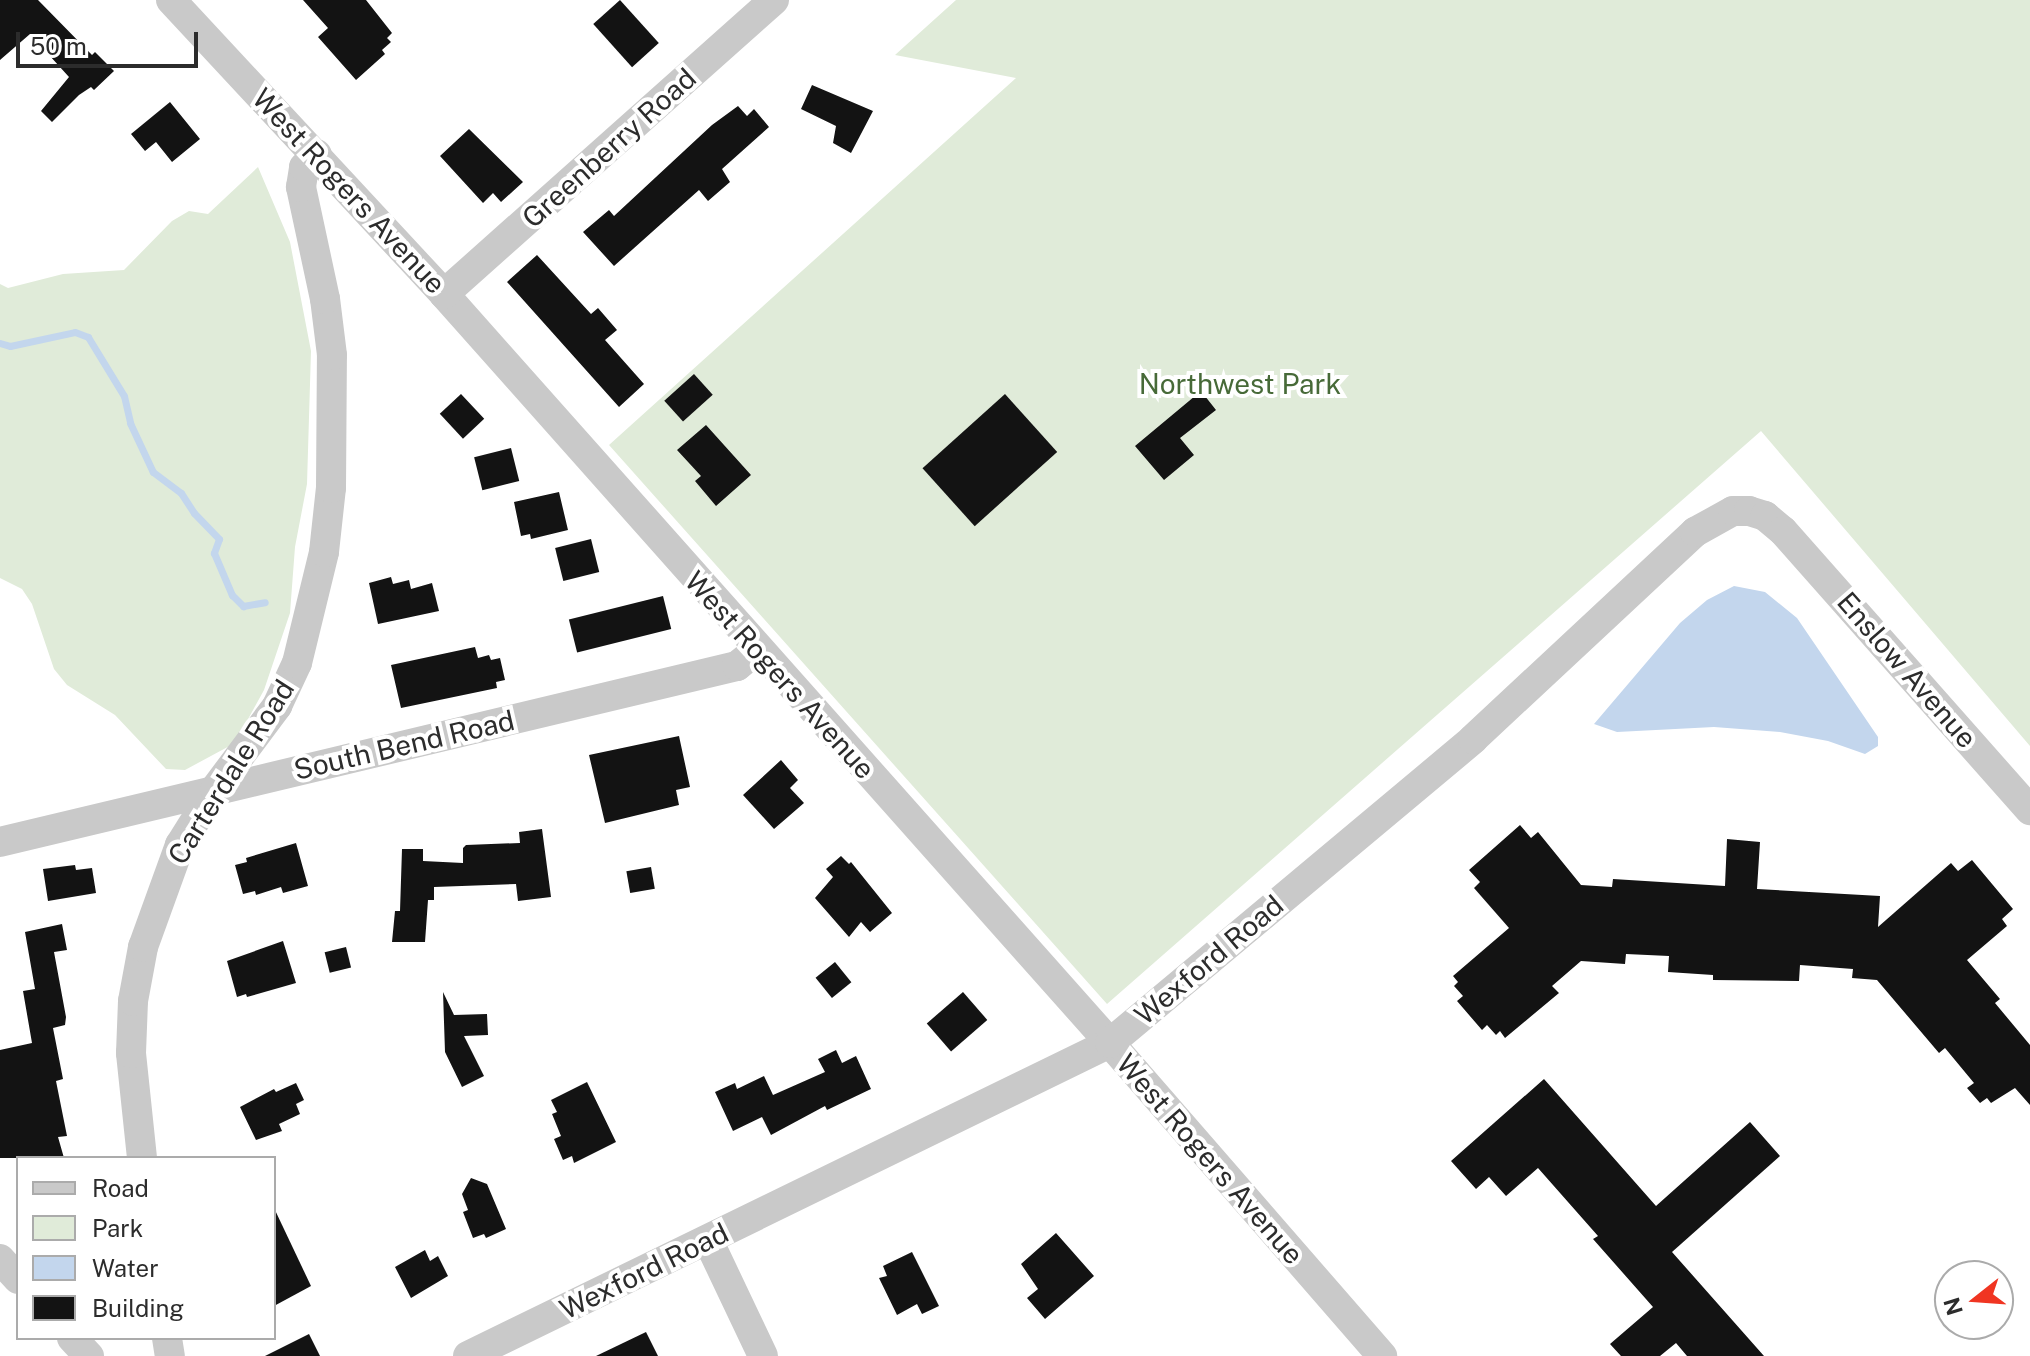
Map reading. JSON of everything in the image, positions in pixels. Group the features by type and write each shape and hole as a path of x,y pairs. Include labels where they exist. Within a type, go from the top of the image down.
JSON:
{"street":[{"name":"West Rogers Avenue","path":"171,0 444,294 757,650 1110,1043 1382,1356"},
{"name":"Greenberry Road","path":"444,294 774,0"},
{"name":"Carterdale Road","path":"142,1156 131,1053 133,1001 143,947 180,845 215,789 277,706 297,663 324,552 331,488 332,355 325,299 301,187 304,167 317,154"},
{"name":"Wexford Road","path":"468,1356 1110,1043 1473,739 1695,532 1725,515 1749,511 1765,516 1783,531"},
{"name":"Enslow Avenue","path":"1783,531 2030,810"},
{"name":"South Bend Road","path":"0,842 737,666 757,650"},
{"path":"708,1240 763,1356"},
{"path":"0,1259 16,1277"},
{"path":"74,1340 89,1356"}],"green space":[{"name":"Northwest Park","path":"956,0 2030,0 2030,746 1761,431 1107,1004 609,445 1016,78 895,55"},
{"path":"258,167 290,242 311,351 307,484 295,547 290,613 264,690 235,743 185,770 166,769 115,715 67,685 54,669 32,604 22,589 0,578 0,284 8,288 63,274 124,270 172,221 189,211 208,214"}],"water":[{"path":"1734,586 1765,592 1797,618 1878,737 1878,746 1865,754 1828,741 1780,732 1714,727 1617,732 1594,724 1680,623 1707,600"}],"building":[{"path":"0,0 38,0 92,55 95,52 114,71 94,90 91,87 79,95 52,122 41,111 69,77 30,34 0,60"},
{"path":"303,0 366,0 392,33 387,38 391,42 382,50 385,54 356,80 318,37 328,28"},
{"path":"620,0 659,43 632,67 593,24"},
{"path":"812,85 873,111 851,153 833,143 836,126 801,109"},
{"path":"170,102 200,139 172,162 156,142 145,151 131,134"},
{"path":"738,106 747,116 754,109 769,127 722,169 730,182 708,201 699,190 614,266 583,232 609,210 614,216 712,125"},
{"path":"469,129 523,182 501,202 493,193 483,203 440,156"},
{"path":"537,255 591,314 598,308 617,330 605,340 644,384 619,407 507,282"},
{"path":"694,374 713,395 683,422 664,401"},
{"path":"1201,391 1216,410 1180,438 1194,455 1164,480 1135,446"},
{"path":"461,394 484,419 463,439 440,414"},
{"path":"1005,394 1057,452 975,526 923,468"},
{"path":"706,425 751,475 716,506 695,481 701,476 677,450"},
{"path":"511,448 519,481 482,490 474,457"},
{"path":"559,492 568,530 531,539 530,534 521,536 514,502"},
{"path":"591,539 599,572 563,581 555,548"},
{"path":"391,577 393,584 409,580 411,589 432,583 439,611 378,624 369,583"},
{"path":"663,596 671,629 577,652 569,619"},
{"path":"475,647 478,658 489,655 491,660 500,658 505,680 496,682 497,688 401,708 391,665"},
{"path":"679,736 690,787 676,790 679,805 605,823 589,755"},
{"path":"781,760 798,780 790,788 804,803 774,829 743,795"},
{"path":"1520,825 1531,838 1538,832 1581,885 1612,887 1613,879 1725,886 1727,839 1760,842 1757,889 1880,896 1878,927 1951,863 1958,871 1972,860 2013,909 2002,919 2007,926 1967,960 2000,999 1995,1003 2030,1045 2030,1105 2015,1088 1991,1103 1987,1098 1980,1103 1967,1088 1974,1083 1945,1048 1939,1053 1877,980 1852,978 1853,969 1800,965 1799,981 1713,980 1713,975 1668,972 1669,956 1626,954 1625,964 1581,961 1552,986 1559,993 1505,1038 1500,1031 1496,1035 1487,1025 1482,1030 1457,1001 1463,996 1454,986 1458,982 1453,976 1509,928 1474,888 1480,882 1469,870"},
{"path":"542,829 551,897 518,901 516,884 434,887 434,900 428,900 425,942 392,942 395,911 400,911 402,849 423,849 423,861 463,863 463,848 466,845 520,843 519,832"},
{"path":"296,843 308,886 283,893 281,887 256,895 255,891 243,894 235,865 247,862 246,858"},
{"path":"841,856 849,864 851,862 892,913 870,932 861,922 849,937 815,898 833,877 826,869"},
{"path":"75,865 76,870 92,868 96,893 48,901 43,869"},
{"path":"651,867 655,889 630,893 626,871"},
{"path":"62,924 67,950 54,952 66,1017 65,1025 53,1028 63,1079 56,1081 67,1136 58,1137 63,1156 0,1158 0,1050 32,1043 23,991 35,989 25,932"},
{"path":"283,941 296,983 237,997 227,961"},
{"path":"346,947 351,967 330,973 325,952"},
{"path":"835,962 851,982 832,998 816,978"},
{"path":"443,992 454,1015 487,1014 488,1035 464,1036 484,1076 462,1087 445,1052"},
{"path":"963,992 987,1020 951,1051 927,1023"},
{"path":"836,1050 842,1063 856,1056 871,1089 827,1110 825,1106 771,1135 762,1117 733,1131 715,1092 735,1083 737,1089 764,1076 773,1095 825,1072 818,1059"},
{"path":"1544,1079 1656,1206 1750,1122 1780,1156 1672,1252 1764,1356 1687,1356 1676,1343 1660,1356 1621,1356 1610,1344 1653,1307 1593,1239 1598,1236 1538,1168 1506,1196 1489,1177 1476,1189 1451,1161"},
{"path":"587,1082 616,1142 574,1163 572,1156 563,1160 554,1139 561,1136 552,1114 557,1112 551,1100"},
{"path":"296,1083 304,1100 296,1104 300,1114 279,1124 282,1131 256,1140 240,1107 274,1089 276,1092"},
{"path":"471,1178 487,1184 506,1229 486,1238 484,1234 473,1238 463,1212 468,1210 462,1194"},
{"path":"276,1212 311,1286 276,1305"},
{"path":"1056,1233 1094,1276 1045,1319 1027,1298 1038,1289 1021,1264"},
{"path":"425,1250 430,1261 438,1256 448,1276 411,1298 395,1267"},
{"path":"912,1252 939,1306 922,1314 917,1304 897,1315 879,1278 887,1276 883,1266"},
{"path":"646,1332 658,1356 596,1356"},
{"path":"309,1334 320,1356 265,1356"}],"waterway":[{"path":"0,343 10,346 75,332 88,337 124,396 130,423 153,472 181,493 194,513 219,539 214,553 232,595 243,606 265,602"}]}
